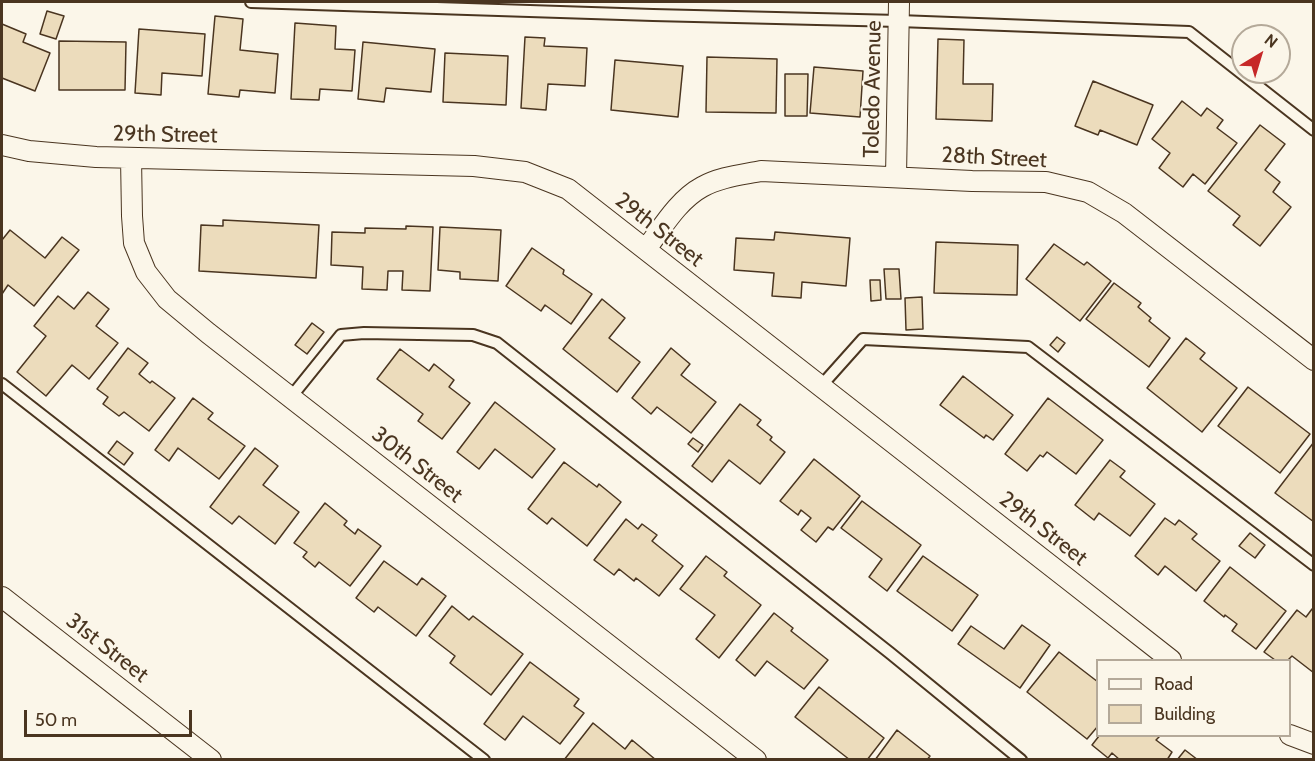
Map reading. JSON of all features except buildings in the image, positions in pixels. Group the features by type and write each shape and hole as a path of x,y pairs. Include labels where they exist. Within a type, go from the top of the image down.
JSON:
{"street":[{"name":"Toledo Avenue","path":"896,177 899,11"},
{"name":"29th Street","path":"2,145 29,152 96,157 474,166 525,172 568,189 1170,659"},
{"name":"30th Street","path":"131,158 134,243 146,272 167,299 756,759"},
{"name":"28th Street","path":"646,249 683,202 702,187 727,177 761,171 1046,182 1088,192 1124,213 1314,360"},
{"name":"31st Street","path":"2,597 211,759"},
{"path":"1291,735 1314,744"}],"lane":[{"path":"251,2 652,15 899,11 1189,32 1314,130"},
{"path":"291,397 341,334 473,335 496,343 1022,759"},
{"path":"821,386 863,339 1028,346 1314,565"},
{"path":"2,384 484,759"}]}
